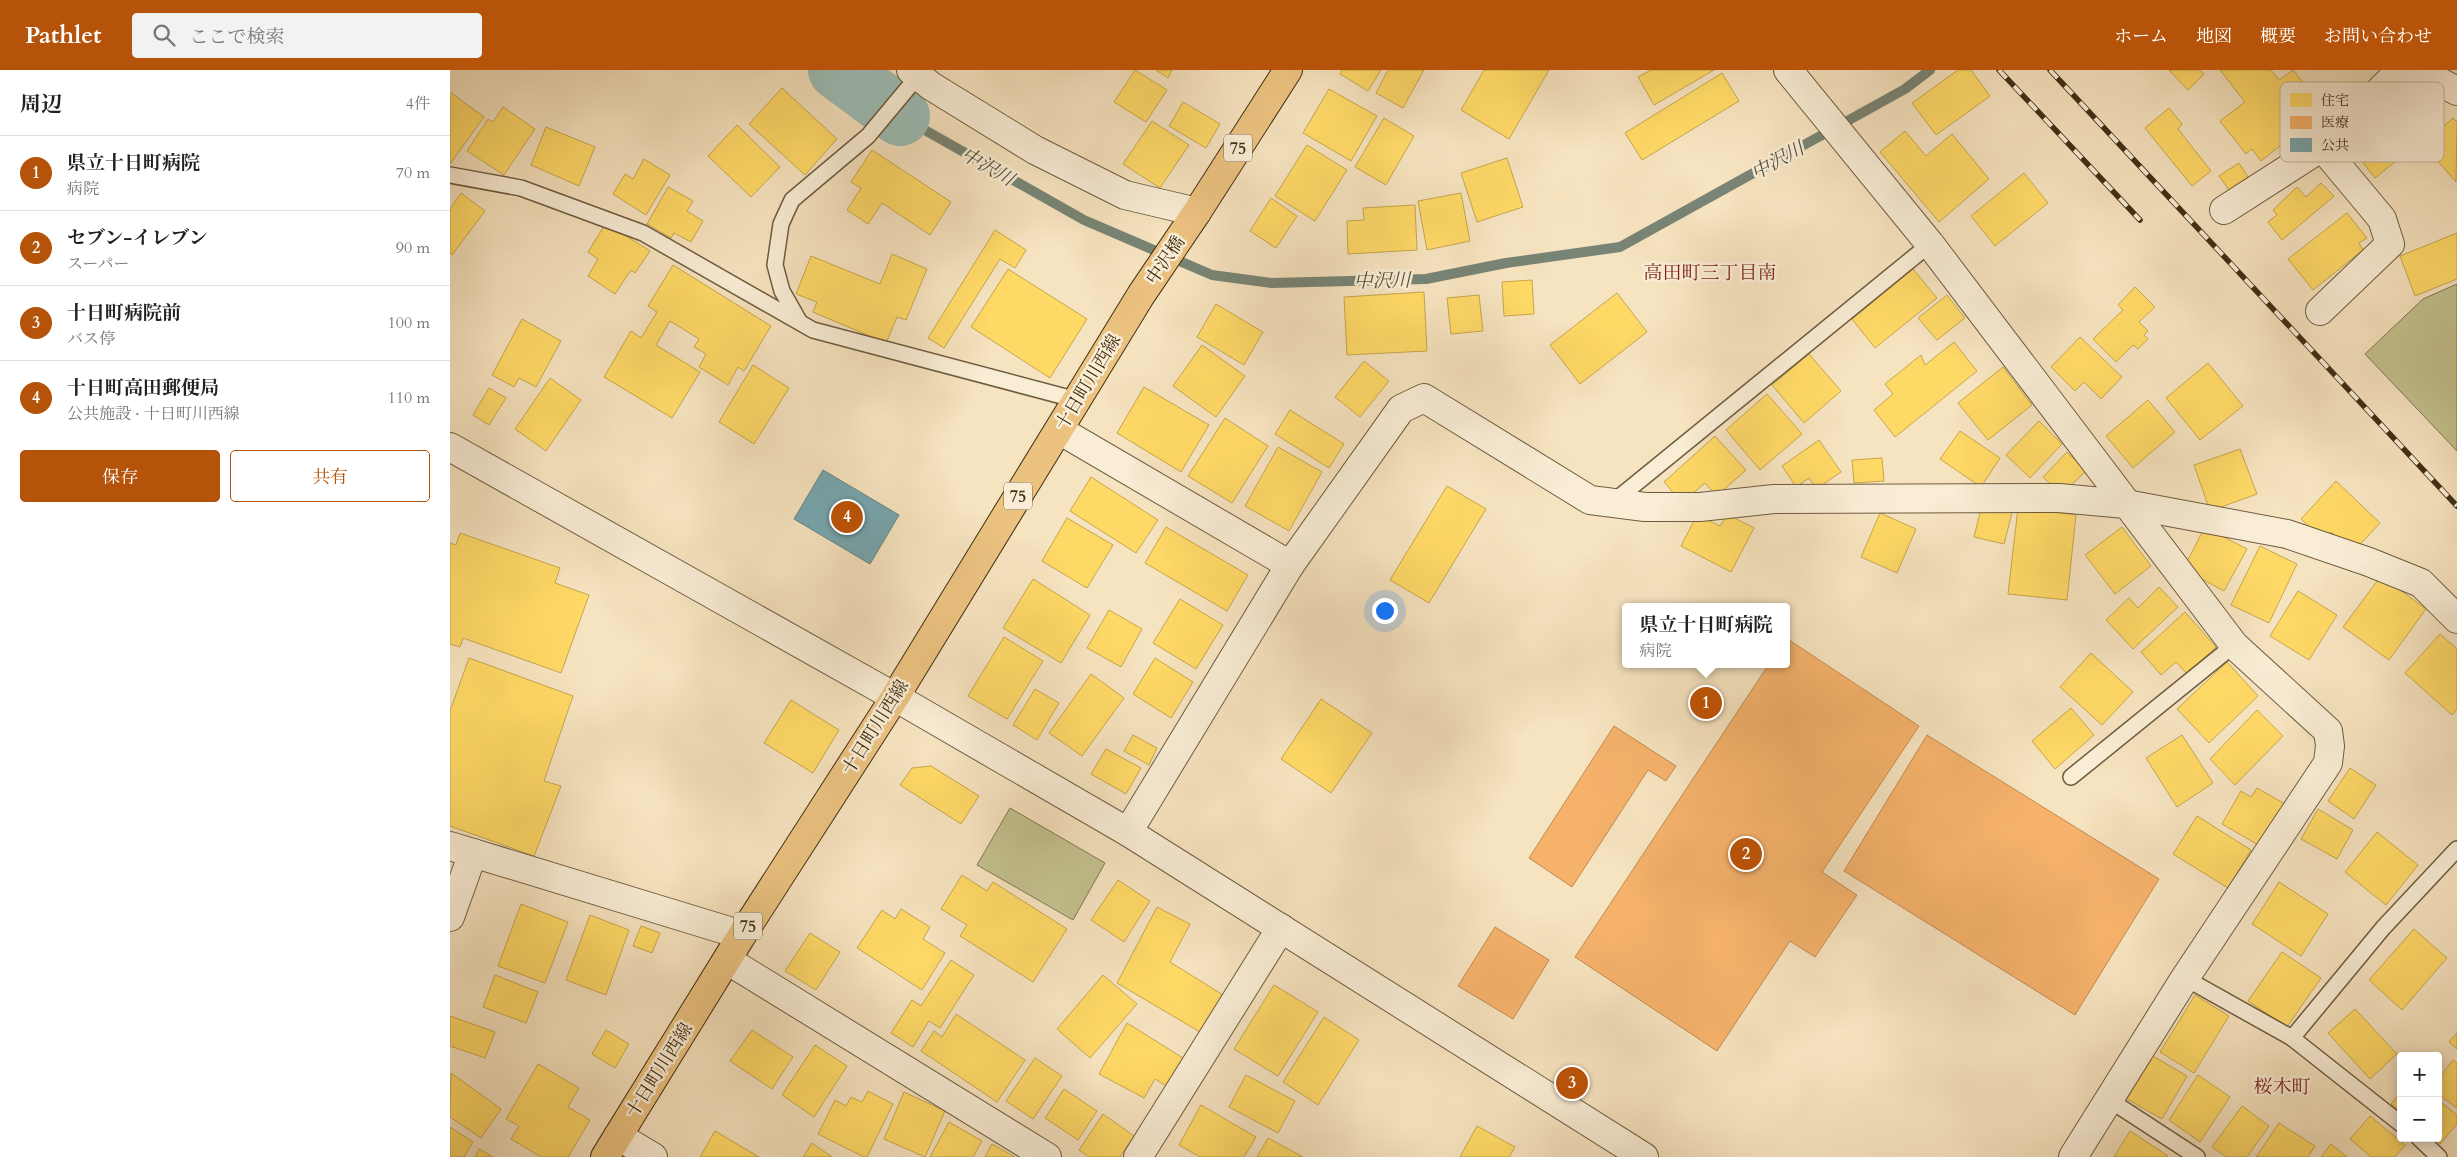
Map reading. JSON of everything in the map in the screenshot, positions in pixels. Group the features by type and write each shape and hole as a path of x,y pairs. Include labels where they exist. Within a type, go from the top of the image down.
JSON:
{"main road":[{"name":"75","path":"1193,219 1288,70"},
{"name":"中沢橋","path":"1141,295 1193,219"},
{"name":"十日町川西線","path":"612,1146 742,935 895,697 1141,295"}],"street":[{"path":"1788,70 1930,244 2234,645 2328,731 2330,746 2328,763 2185,978 2073,1157"},
{"path":"2390,82 2402,70"},
{"path":"926,76 1036,150 1125,195 1193,219"},
{"path":"2224,210 2299,162"},
{"path":"2320,311 2390,244 2382,219 2334,162"},
{"path":"1128,832 1290,566 1401,409 1424,398 1590,500 1645,508 1700,507 1774,499 2059,498 2126,504 2287,534 2369,562 2421,583 2457,619"},
{"path":"1058,430 1290,566"},
{"path":"450,447 895,697 1128,832 1640,1156"},
{"path":"450,917 462,850 742,935"},
{"path":"1138,1157 1281,928"},
{"path":"727,960 1047,1157"},
{"path":"612,1146 653,1157"}],"lane":[{"path":"800,322 782,291 775,266 781,224 792,200 868,136 926,76"},
{"path":"450,176 521,188 643,233 813,330 1077,400"},
{"path":"1612,503 1930,244"},
{"path":"2072,777 2234,645"},
{"path":"2292,1038 2383,928 2457,849"},
{"path":"2185,978 2292,1038 2397,1121"},
{"path":"2108,1100 2197,1157"},
{"path":"2423,1142 2439,1157"}],"shaded area":[{"path":"2457,284 2457,451 2365,354 2423,299"},
{"path":"1010,808 1105,863 1073,920 977,865"}],"building: 住宅":[{"path":"1135,70 1167,90 1146,122 1114,102"},
{"path":"1156,70 1172,70 1168,78"},
{"path":"1342,70 1381,70 1368,91 1340,74"},
{"path":"1388,70 1424,70 1403,108 1376,93"},
{"path":"1484,70 1549,70 1509,139 1461,110"},
{"path":"1651,70 1714,70 1654,105 1638,77"},
{"path":"1958,70 1971,70 1990,96 1936,135 1912,103"},
{"path":"2169,70 2200,70 2204,74 2188,90"},
{"path":"2220,70 2271,70 2279,80 2293,70 2303,82 2280,82 2280,146 2261,161 2252,149 2246,154 2220,121 2245,102"},
{"path":"1722,73 1739,101 1642,160 1625,133"},
{"path":"782,88 837,139 805,175 749,124"},
{"path":"1329,89 1377,116 1351,161 1303,133"},
{"path":"450,92 484,117 450,164"},
{"path":"1183,102 1220,124 1206,148 1169,126"},
{"path":"503,107 535,129 504,175 467,151 488,119 493,122"},
{"path":"2169,108 2182,124 2178,129 2211,171 2192,186 2145,128"},
{"path":"1384,118 1414,136 1386,185 1355,167"},
{"path":"2453,118 2457,122 2456,182 2439,162 2444,162 2444,126"},
{"path":"1152,121 1189,145 1160,188 1123,164"},
{"path":"737,125 780,167 751,197 708,156"},
{"path":"546,127 595,147 579,186 531,165"},
{"path":"1905,131 1926,156 1952,134 1989,179 1939,222 1880,152"},
{"path":"1307,145 1347,170 1315,221 1275,196"},
{"path":"872,150 951,202 930,235 882,203 868,224 847,210 861,188 851,182"},
{"path":"1507,158 1523,207 1477,222 1461,173"},
{"path":"644,159 670,175 646,215 613,194 625,174 633,179"},
{"path":"2363,162 2395,162 2375,178"},
{"path":"2239,163 2248,177 2229,190 2219,176"},
{"path":"2024,173 2048,203 1995,246 1971,216"},
{"path":"2321,183 2334,196 2282,240 2268,222 2277,215 2273,210 2297,187 2306,197"},
{"path":"668,187 693,201 687,211 703,221 691,242 674,233 671,238 647,224"},
{"path":"461,193 485,211 452,255 450,253 450,209"},
{"path":"1461,193 1470,241 1427,250 1418,201"},
{"path":"1271,198 1297,216 1276,248 1250,231"},
{"path":"1415,205 1417,250 1348,254 1347,221 1364,220 1363,208"},
{"path":"2347,213 2367,238 2359,243 2363,250 2313,290 2288,259"},
{"path":"606,223 650,251 635,273 631,270 615,294 588,276 598,259 588,252"},
{"path":"995,230 1026,250 1015,268 1000,259 944,348 928,338"},
{"path":"2457,233 2457,279 2415,296 2400,256"},
{"path":"892,254 927,269 906,320 897,317 886,343 813,312 817,302 796,294 811,256 880,284"},
{"path":"673,265 771,326 744,371 738,367 728,385 699,367 706,354 694,347 699,339 670,321 656,345 700,372 672,418 604,377 631,331 641,338 657,312 648,306"},
{"path":"1008,269 1087,319 1050,378 971,327"},
{"path":"1913,269 1937,298 1875,348 1852,319"},
{"path":"1532,280 1534,314 1504,316 1502,282"},
{"path":"2135,287 2155,307 2139,322 2148,331 2144,335 2148,339 2138,349 2133,345 2116,362 2093,339 2123,310 2118,305"},
{"path":"1424,292 1427,351 1347,355 1344,297"},
{"path":"1617,293 1647,332 1580,384 1550,345"},
{"path":"1479,295 1483,331 1451,334 1447,298"},
{"path":"1947,295 1965,318 1937,340 1918,318"},
{"path":"1216,304 1263,332 1244,365 1197,337"},
{"path":"522,319 561,341 536,387 519,378 514,387 492,375"},
{"path":"2080,337 2122,377 2101,399 2084,382 2075,391 2051,367"},
{"path":"1954,342 1977,371 1895,437 1874,410 1893,394 1885,384 1921,355 1925,365"},
{"path":"1202,345 1245,376 1216,417 1173,386"},
{"path":"1809,354 1841,391 1804,423 1772,385"},
{"path":"1364,361 1389,381 1360,417 1335,397"},
{"path":"2208,363 2243,406 2200,440 2166,398"},
{"path":"753,365 789,388 754,444 719,422"},
{"path":"2003,367 2032,405 1988,440 1958,403"},
{"path":"550,378 581,400 546,451 515,429"},
{"path":"1144,387 1209,425 1181,472 1117,433"},
{"path":"489,388 506,398 489,425 473,415"},
{"path":"1767,394 1802,434 1760,470 1726,430"},
{"path":"2148,400 2175,432 2133,468 2106,436"},
{"path":"1290,410 1344,444 1329,468 1275,434"},
{"path":"1225,418 1268,446 1232,503 1188,476"},
{"path":"2039,421 2062,444 2030,478 2006,455"},
{"path":"1960,431 2000,458 1981,487 1940,459"},
{"path":"1715,436 1746,470 1717,496 1705,483 1682,503 1664,482"},
{"path":"1819,440 1841,472 1816,489 1809,478 1796,487 1782,466"},
{"path":"1278,447 1322,472 1289,531 1245,506"},
{"path":"2240,449 2257,494 2210,511 2194,465"},
{"path":"2067,452 2086,471 2061,495 2043,477"},
{"path":"1882,458 1884,481 1854,483 1852,460"},
{"path":"1091,477 1158,520 1136,553 1070,511"},
{"path":"2336,481 2380,523 2353,552 2331,532 2323,540 2301,519"},
{"path":"1447,486 1486,509 1429,603 1390,580"},
{"path":"1982,505 2012,513 2004,544 1974,537"},
{"path":"2018,508 2076,515 2067,600 2008,594"},
{"path":"1880,513 1916,529 1897,573 1861,557"},
{"path":"1727,514 1754,528 1731,572 1681,546 1697,515 1720,526"},
{"path":"1067,518 1113,545 1087,588 1042,561"},
{"path":"1166,527 1248,575 1227,611 1145,563"},
{"path":"2122,527 2151,566 2115,594 2085,555"},
{"path":"2205,527 2247,549 2224,591 2183,569"},
{"path":"460,533 560,568 555,583 589,595 561,673 463,638 460,647 450,644 450,543 456,545"},
{"path":"2260,546 2297,564 2269,623 2231,605"},
{"path":"2381,576 2426,609 2389,660 2343,627"},
{"path":"1033,579 1090,615 1061,663 1003,628"},
{"path":"2159,587 2178,607 2133,649 2106,620 2129,598 2138,608"},
{"path":"2298,591 2337,615 2309,660 2270,636"},
{"path":"1180,599 1223,625 1196,669 1153,643"},
{"path":"1109,610 1142,629 1121,667 1087,648"},
{"path":"2185,612 2216,647 2187,674 2176,662 2161,675 2141,652"},
{"path":"2440,634 2457,649 2457,709 2452,715 2405,673"},
{"path":"1004,637 1043,661 1007,719 968,696"},
{"path":"2091,653 2133,692 2102,725 2060,687"},
{"path":"469,658 573,696 544,781 561,786 534,856 450,826 450,711"},
{"path":"1155,658 1193,682 1171,718 1133,694"},
{"path":"2227,662 2258,696 2209,743 2177,709"},
{"path":"1091,674 1124,698 1082,756 1049,733"},
{"path":"1035,689 1059,703 1037,740 1013,725"},
{"path":"1321,699 1372,733 1331,793 1281,759"},
{"path":"791,700 839,730 813,773 764,743"},
{"path":"2071,708 2094,735 2055,769 2032,741"},
{"path":"2257,710 2283,736 2235,785 2210,759"},
{"path":"1133,735 1157,748 1149,765 1124,751"},
{"path":"2182,735 2213,783 2177,807 2146,758"},
{"path":"1106,749 1141,768 1126,794 1091,774"},
{"path":"931,766 979,796 961,824 900,785 912,768"},
{"path":"2350,768 2376,785 2354,819 2328,801"},
{"path":"2257,788 2285,804 2260,846 2222,824 2241,791 2251,797"},
{"path":"2318,809 2353,830 2337,859 2301,839"},
{"path":"2197,816 2251,850 2228,888 2173,854"},
{"path":"2377,832 2418,865 2386,905 2345,872"},
{"path":"962,875 987,891 993,882 1067,929 1033,982 960,936 967,925 941,909"},
{"path":"1118,880 1150,901 1124,942 1091,920"},
{"path":"2279,882 2328,914 2301,956 2252,924"},
{"path":"521,904 568,922 545,983 498,966"},
{"path":"1157,907 1190,924 1170,962 1223,995 1200,1032 1117,983"},
{"path":"901,909 930,927 923,939 945,953 922,990 857,948 882,910 895,919"},
{"path":"590,915 629,930 606,995 566,980"},
{"path":"641,926 660,933 652,953 633,946"},
{"path":"2414,929 2447,958 2402,1010 2369,980"},
{"path":"810,933 840,952 816,990 785,971"},
{"path":"2282,952 2321,978 2287,1027 2248,1001"},
{"path":"951,960 974,975 940,1028 929,1021 913,1047 891,1033 912,1000 921,1006"},
{"path":"495,975 538,992 526,1023 483,1007"},
{"path":"1103,975 1137,1004 1090,1058 1057,1029"},
{"path":"1274,985 1318,1012 1278,1076 1234,1049"},
{"path":"2195,995 2229,1016 2194,1073 2160,1052"},
{"path":"2355,1009 2397,1054 2370,1079 2328,1033"},
{"path":"956,1014 1025,1060 997,1102 921,1051 934,1031 942,1037"},
{"path":"450,1016 495,1032 485,1058 450,1046"},
{"path":"1324,1017 1359,1040 1318,1105 1283,1082"},
{"path":"1127,1023 1183,1058 1166,1086 1155,1079 1144,1098 1099,1074"},
{"path":"606,1030 629,1044 615,1068 592,1054"},
{"path":"752,1030 793,1057 772,1089 730,1061"},
{"path":"2457,1033 2457,1049 2449,1042"},
{"path":"815,1045 847,1066 814,1117 782,1095"},
{"path":"2153,1056 2187,1076 2162,1119 2127,1099"},
{"path":"1035,1058 1062,1076 1033,1119 1006,1101"},
{"path":"2453,1060 2457,1063 2457,1108 2442,1097 2442,1074"},
{"path":"538,1064 579,1088 568,1107 590,1120 568,1157 541,1157 511,1139 519,1126 506,1119"},
{"path":"451,1073 501,1109 481,1138 450,1117"},
{"path":"1246,1075 1295,1101 1278,1133 1229,1107"},
{"path":"2198,1075 2230,1097 2200,1142 2169,1120"},
{"path":"1064,1089 1097,1111 1078,1140 1045,1118"},
{"path":"868,1091 893,1104 867,1157 864,1157 818,1134 835,1100 846,1106 851,1097 862,1102"},
{"path":"904,1092 945,1111 925,1157 884,1139"},
{"path":"2397,1097 2397,1109 2391,1104"},
{"path":"2442,1103 2457,1115 2457,1124 2442,1142"},
{"path":"1201,1105 1256,1137 1244,1157 1200,1157 1179,1145"},
{"path":"2242,1106 2269,1126 2247,1157 2226,1157 2212,1147"},
{"path":"1103,1114 1134,1136 1120,1157 1089,1157 1079,1150"},
{"path":"2370,1116 2397,1138 2397,1142 2401,1142 2405,1145 2395,1157 2371,1157 2350,1139"},
{"path":"949,1122 982,1141 973,1157 930,1157"},
{"path":"2279,1123 2315,1146 2308,1157 2256,1157"},
{"path":"1477,1126 1515,1147 1509,1157 1460,1157"},
{"path":"450,1127 473,1142 464,1157 450,1157"},
{"path":"715,1131 759,1157 700,1157"},
{"path":"2130,1131 2168,1156 2114,1157"},
{"path":"1268,1138 1303,1157 1257,1157"},
{"path":"812,1143 832,1157 803,1157"},
{"path":"992,1144 1015,1157 985,1157"},
{"path":"2331,1144 2347,1157 2321,1157"},
{"path":"479,1149 493,1157 475,1157"}],"building: 医療":[{"path":"1790,641 1919,726 1822,872 1857,895 1815,957 1790,941 1717,1051 1575,957 1766,668 1790,668"},
{"path":"1614,726 1676,766 1666,781 1648,770 1572,887 1529,858"},
{"path":"1927,735 2159,879 2075,1015 1844,871"},
{"path":"1495,927 1549,960 1513,1019 1458,986"}],"building: 公共":[{"path":"823,470 899,515 870,564 794,519"}],"waterway":[{"name":"中沢川","path":"838,70 900,116"},
{"name":"中沢川","path":"900,116 1084,220 1212,275 1272,283 1426,279 1506,263 1620,247 1905,89 1930,70"}],"railway":[{"path":"1999,70 2140,220"},
{"path":"2050,70 2457,506"}],"place":[{"name":"十日町高田郵便局","path":"847,517"},
{"name":"県立十日町病院","path":"1706,703"},
{"name":"セブン-イレブン","path":"1746,854"},
{"name":"十日町病院前","path":"1572,1083"}],"district":[{"name":"高田町三丁目南","path":"1710,272"},
{"name":"桜木町","path":"2282,1086"}]}
